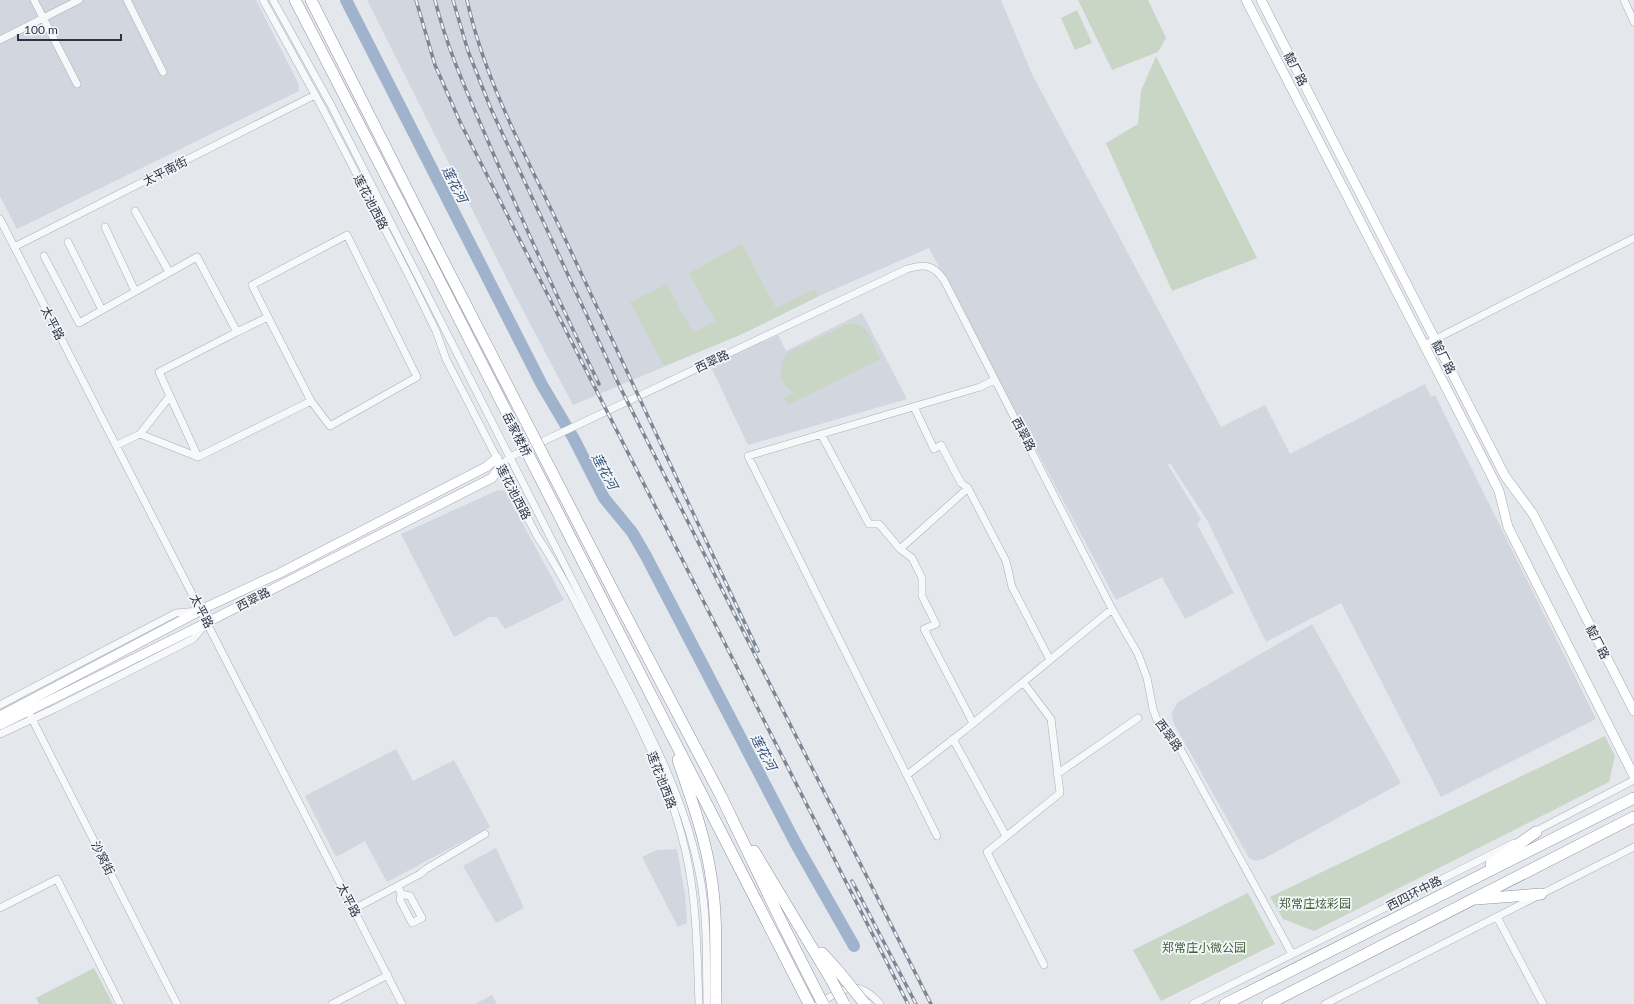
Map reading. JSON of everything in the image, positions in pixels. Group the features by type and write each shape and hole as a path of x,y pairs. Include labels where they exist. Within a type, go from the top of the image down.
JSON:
{"highway":[{"name":"莲花池西路","path":"295,0 424,250"},
{"name":"岳家楼桥","path":"311,0 623,610 721,796"},
{"name":"岳家楼桥","path":"424,250 663,718"},
{"path":"663,718 809,1004"},
{"path":"663,718 696,810 705,843 711,878 715,941 716,1004"},
{"path":"721,796 823,1004"},
{"path":"721,796 803,932 836,977 865,1004"},
{"name":"西四环中路","path":"1225,1004 1634,798"},
{"path":"1268,1004 1634,817"},
{"path":"1464,884 1536,832"},
{"path":"1472,899 1541,894"},
{"path":"836,977 844,1004"}],"main road":[{"path":"1246,0 1486,465 1499,491 1508,527 1634,776"},
{"name":"靛厂路","path":"1261,0 1505,476 1533,514 1634,711"},
{"name":"西翠路","path":"0,716 202,610 280,573 499,461"},
{"name":"西翠路","path":"0,725 30,715 208,622 492,478 499,461"}],"street":[{"path":"34,0 77,84"},
{"path":"0,40 79,0"},
{"path":"127,0 163,72"},
{"name":"莲花池西路","path":"263,0 315,95 436,330 446,359 537,536 554,562 641,728 668,791 681,833 692,881 696,928 699,1004"},
{"name":"莲花池西路","path":"273,0 331,105 646,725 683,813 700,878 706,929 707,1004"},
{"path":"1624,0 1634,22"},
{"name":"太平南街","path":"14,247 315,95"},
{"path":"135,211 169,272"},
{"name":"太平路","path":"0,219 202,610 295,797 402,1004"},
{"path":"105,227 135,291"},
{"path":"347,235 417,377 330,426 311,401 252,285 347,235"},
{"path":"1424,345 1634,238"},
{"path":"68,242 102,310"},
{"path":"44,256 79,323 197,257 237,332"},
{"name":"西翠路","path":"499,461 907,269 918,266 933,268 944,280 1112,609 1138,654 1147,678 1153,709 1157,720 1176,741 1292,954"},
{"path":"198,457 159,372 268,317"},
{"path":"937,836 748,456 980,387 994,380"},
{"path":"117,445 140,434 170,396"},
{"path":"140,434 198,457 311,401"},
{"path":"914,407 934,448 941,445 961,483 968,488 1006,561 1012,587 1050,660"},
{"path":"821,434 869,524 879,524 900,549 912,558 922,578 922,596 936,624 924,629 973,723"},
{"path":"900,549 968,488"},
{"path":"906,774 973,723 1112,609"},
{"path":"0,705 176,613 202,610"},
{"path":"1023,682 1051,719 1060,794 987,852 1044,965"},
{"path":"0,734 30,715"},
{"name":"沙窝街","path":"30,715 177,1004"},
{"path":"1057,774 1138,718"},
{"path":"953,739 1006,836"},
{"name":"西四环中路","path":"1193,1004 1536,832 1634,780"},
{"path":"354,909 398,886 485,834"},
{"path":"1325,1004 1634,847"},
{"path":"0,908 56,879 120,1004"},
{"path":"398,886 402,894"},
{"path":"1497,917 1543,1004"},
{"path":"332,1004 388,975"},
{"path":"818,1004 841,991 855,987 868,991 880,1004"}],"shaded area":[{"path":"0,0 256,0 299,85 299,91 17,229 0,196"},
{"path":"367,0 1001,0 1033,76 1221,427 1265,405 1290,454 1425,384 1431,397 1435,395 1596,719 1441,797 1341,603 1266,642 1207,520 1170,463 1168,465 1201,519 1197,524 1234,593 1185,619 1162,577 1116,600 929,248 819,296 742,334 573,405 515,295"},
{"path":"862,313 907,399 748,445 711,367 778,335 786,351"},
{"path":"498,490 505,491 564,600 505,629 497,617 490,617 454,637 401,534"},
{"path":"1312,624 1401,783 1263,859 1255,861 1249,858 1173,722 1172,712 1178,702"},
{"path":"396,749 413,781 454,760 490,827 387,882 365,841 336,857 305,796"},
{"path":"496,848 524,908 496,923 463,866"},
{"path":"677,849 685,895 687,923 678,927 642,857 657,850"},
{"path":"492,995 497,1004 475,1004"}],"green space":[{"path":"1078,0 1148,0 1166,38 1158,52 1112,70"},
{"path":"1077,10 1092,43 1075,50 1061,18"},
{"path":"1156,56 1257,258 1172,291 1106,143 1138,124 1141,91"},
{"path":"742,244 776,308 815,289 819,296 742,334 664,366 630,302 667,284 693,333 715,321 689,273"},
{"path":"849,323 862,327 870,335 880,359 788,405 784,398 796,392 785,385 782,380 781,369 785,357 789,352"},
{"name":"郑常庄炫彩园","path":"1605,736 1615,756 1609,782 1314,931 1283,919 1270,897"},
{"name":"郑常庄小微公园","path":"1248,893 1275,944 1161,1001 1133,950"},
{"path":"94,968 113,1004 39,1004 36,998"}],"waterway":[{"name":"莲花河","path":"346,0 542,385 574,439 604,498 632,532 646,556 796,844 854,946"}],"railway":[{"path":"416,0 435,65 461,124 908,1004"},
{"path":"435,0 440,20 469,97 532,240 599,384"},
{"path":"453,0 468,51 491,109 620,387 931,1004"},
{"path":"467,0 475,32 511,125 758,651"},
{"path":"852,881 916,1004"}]}
